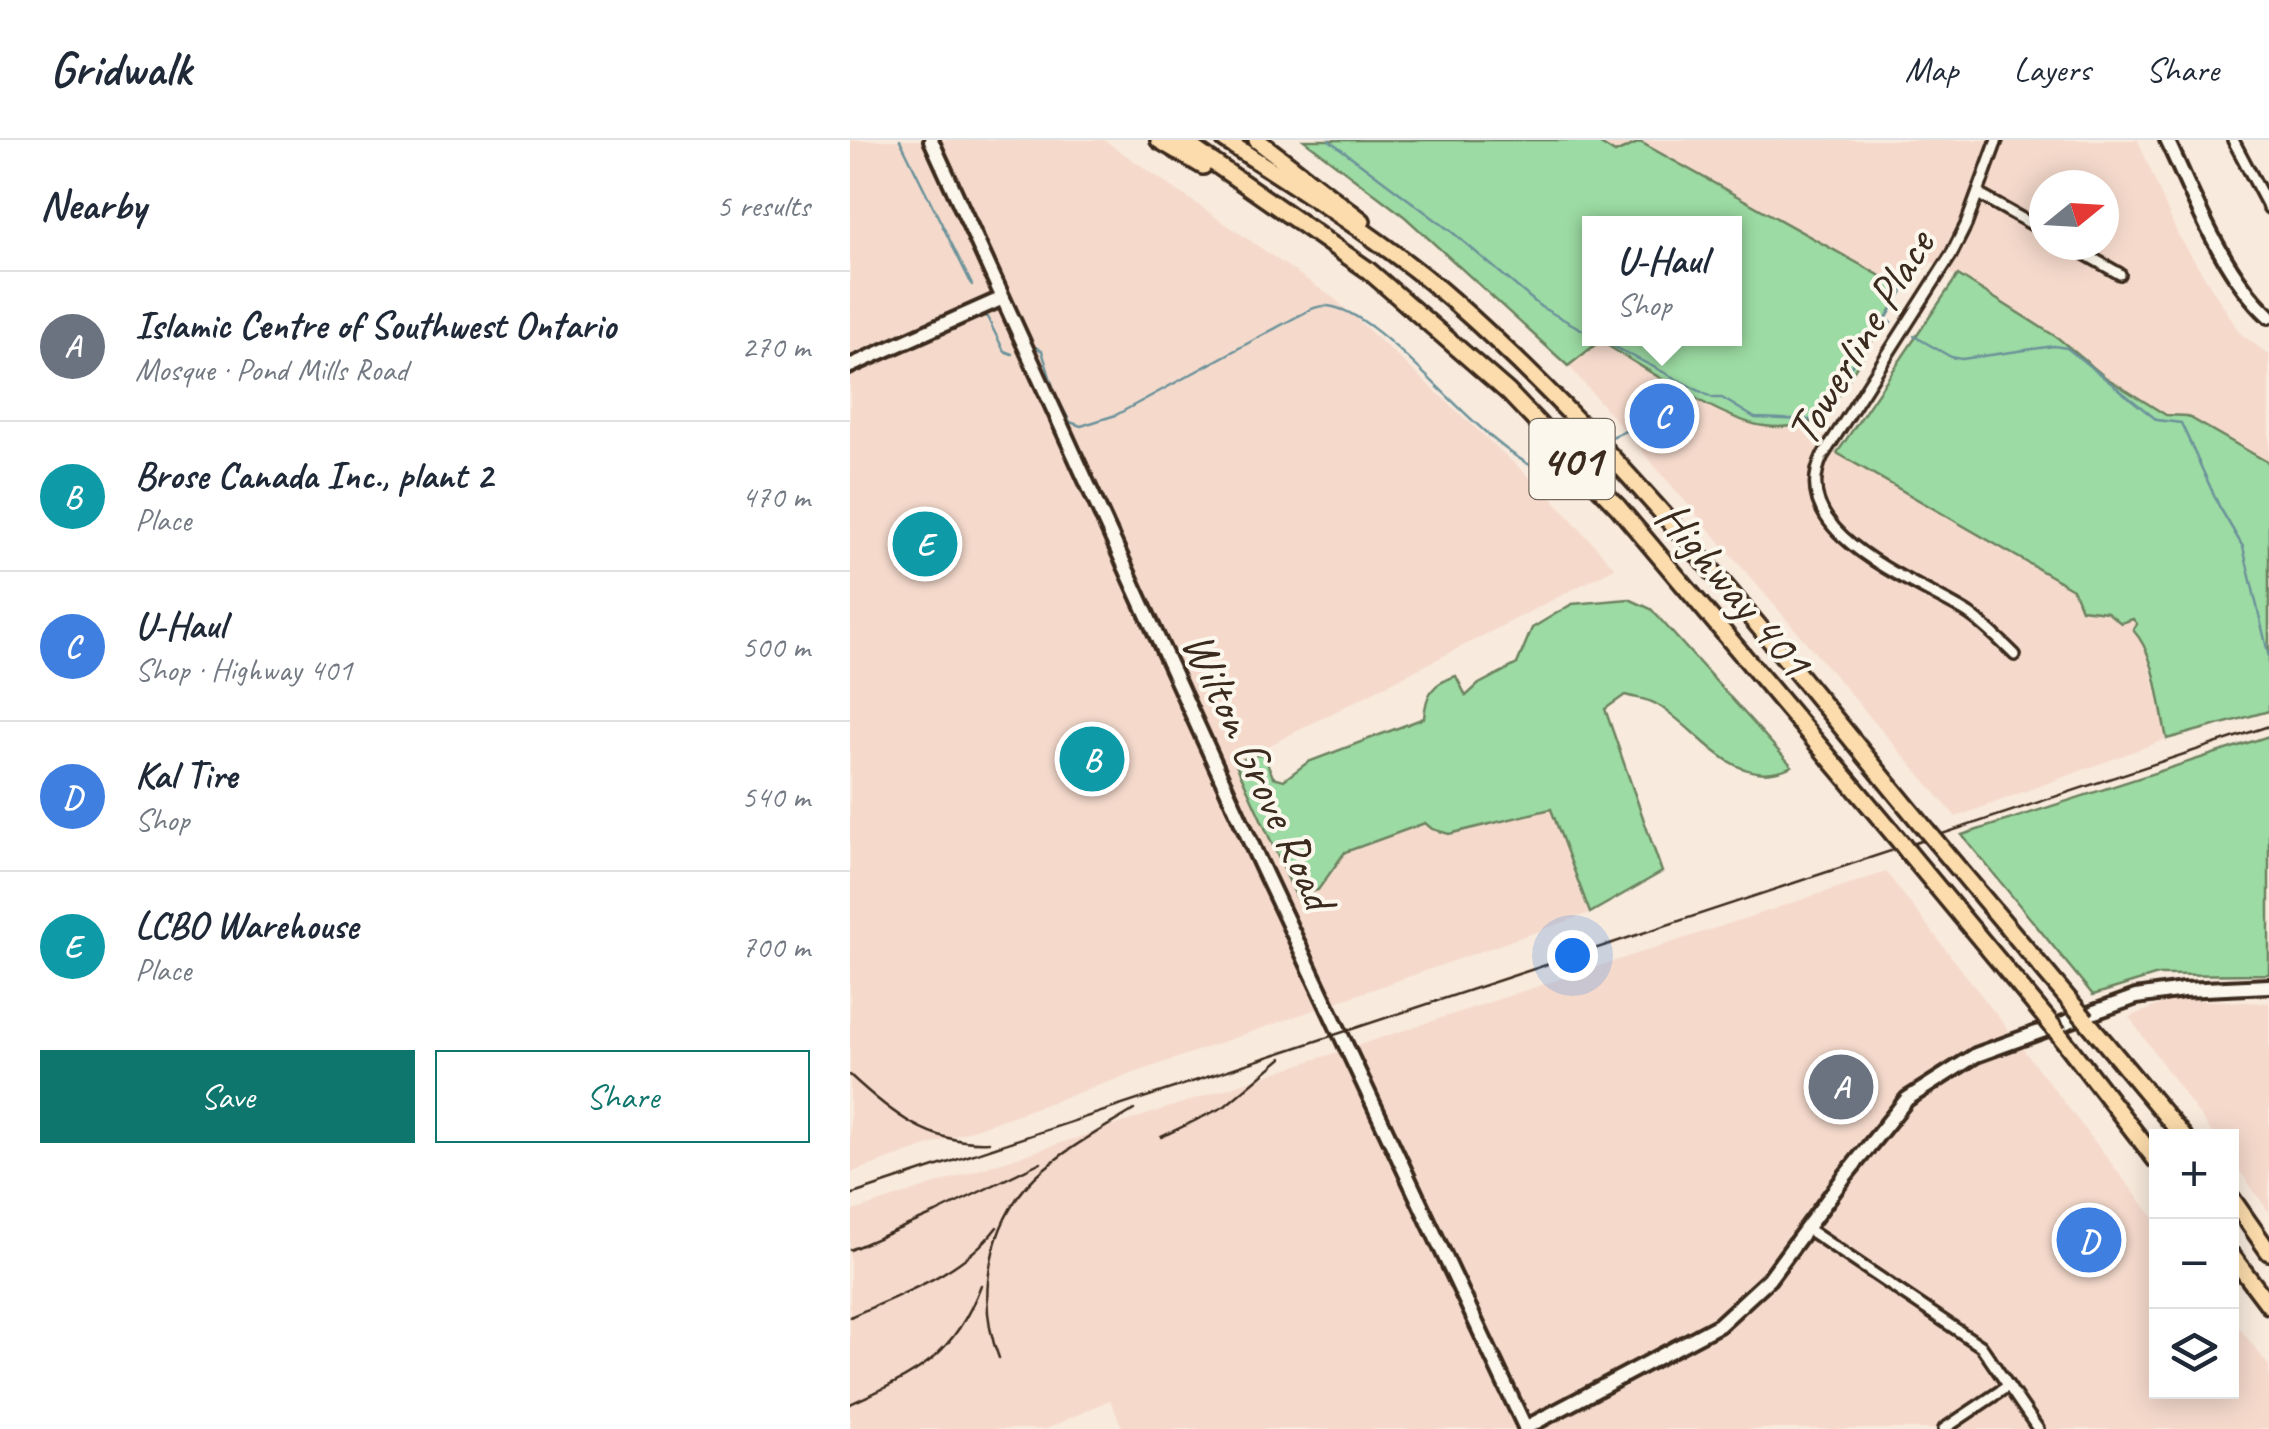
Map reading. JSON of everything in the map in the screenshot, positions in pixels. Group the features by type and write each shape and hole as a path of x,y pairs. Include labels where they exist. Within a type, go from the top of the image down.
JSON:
{"highway":[{"path":"1159,140 1226,179 1244,183"},
{"name":"Highway 401","path":"1181,140 1368,270 1508,392 1618,507 2046,1018 2149,1151"},
{"name":"Highway 401","path":"1225,140 1396,256 1451,299 1534,376 1663,514 2177,1129"},
{"path":"1257,140 1374,230 1396,256"},
{"path":"2239,1210 2269,1252"},
{"path":"2239,1265 2269,1305"}],"main road":[{"name":"Wilton Grove Road","path":"931,140 1254,850 1526,1429"},
{"path":"2167,140 2214,238 2258,306 2269,316"},
{"path":"850,366 1002,298"},
{"path":"1526,1429 1719,1325 1770,1278 1907,1099 1976,1055 2136,997 2183,990 2269,986"}],"street":[{"name":"Towerline Place","path":"1997,140 1951,255 1822,457 1816,473 1816,491 1825,520 1843,539 1972,616 2015,656"},
{"path":"2233,140 2269,208"},
{"path":"1978,194 2029,223"},
{"path":"2095,260 2120,274"},
{"path":"1806,1228 1981,1346 2038,1429"},
{"path":"1944,1429 2008,1386"}],"shaded area":[{"path":"850,140 1104,140 1335,299 1553,499 1615,568 1235,763 1318,890 1345,852 1407,828 1425,822 1450,834 1551,809 1590,913 850,1173"},
{"path":"1594,140 2138,140 2177,233 2240,333 2269,355 2269,463 2187,416 2166,415 2105,377 2058,338 1932,262 1904,289 1640,142 1615,153"},
{"path":"1593,346 1608,346 1724,413 1763,426 1806,425 1837,453 2073,589 2076,602 2107,612 2121,623 2133,619 2137,624 2133,630 2148,656 2167,739 1956,817 1569,366"},
{"path":"1886,872 2149,1212 2149,1399 2239,1399 2239,1327 2269,1366 2269,1429 1123,1429 1110,1400 1046,1429 850,1429 850,1212"},
{"path":"2174,999 2269,1003 2269,1212 2239,1170 2239,1129 2209,1129 2129,1017"}],"green space":[{"path":"1304,140 1594,140 1615,153 1640,142 1904,289 1825,417 1780,427 1746,422 1704,403 1608,346 1742,346 1742,216 1582,216 1582,346 1594,346 1568,366 1405,217"},
{"path":"1958,275 2058,338 2105,377 2166,415 2187,416 2269,463 2269,711 2167,739 2152,667 2133,630 2137,624 2133,619 2121,623 2107,612 2081,609 2073,589 1837,453"},
{"path":"1629,599 1651,609 1792,766 1753,772 1735,765 1656,704 1625,695 1605,709 1662,872 1590,913 1551,809 1449,834 1425,823 1345,852 1318,890 1296,896 1235,762 1263,753 1273,777 1284,780 1308,762 1424,718 1432,691 1448,679 1456,676 1466,696 1479,684 1517,664 1532,628 1572,604"},
{"path":"2269,736 2269,974 2158,975 2093,995 1962,835"}],"waterway":[{"path":"900,140 972,285"},
{"path":"1329,140 1452,232 1541,307 1582,330"},
{"path":"1886,319 1913,274"},
{"path":"1032,345 1042,351 1055,393 1070,422 1081,426 1116,415 1298,316 1327,306 1350,313 1376,330 1518,458 1545,472 1556,466"},
{"path":"987,317 1004,351 1012,354"},
{"path":"1613,346 1755,418 1810,420 1821,413 1882,318 1891,322"},
{"path":"1914,336 1962,359 2054,346 2067,348 2157,420 2181,423 2219,506 2243,547 2269,657"},
{"path":"1607,439 1653,419"}],"railway":[{"path":"850,1195 2269,726"},
{"path":"1161,1137 1225,1106 1282,1058"},
{"path":"850,1075 913,1124 948,1138 989,1142"},
{"path":"999,1358 988,1311 988,1286 997,1238 1007,1215 1020,1194 1047,1166 1134,1110"},
{"path":"850,1250 1041,1162"},
{"path":"850,1317 949,1270 997,1227"},
{"path":"850,1404 895,1383 930,1360 958,1330 981,1285"}],"place":[{"name":"U-Haul","path":"1662,416"},
{"name":"LCBO Warehouse","path":"925,544"},
{"name":"Brose Canada Inc., plant 2","path":"1092,759"},
{"name":"Islamic Centre of Southwest Ontario","path":"1841,1087"},
{"name":"Kal Tire","path":"2089,1240"}]}
